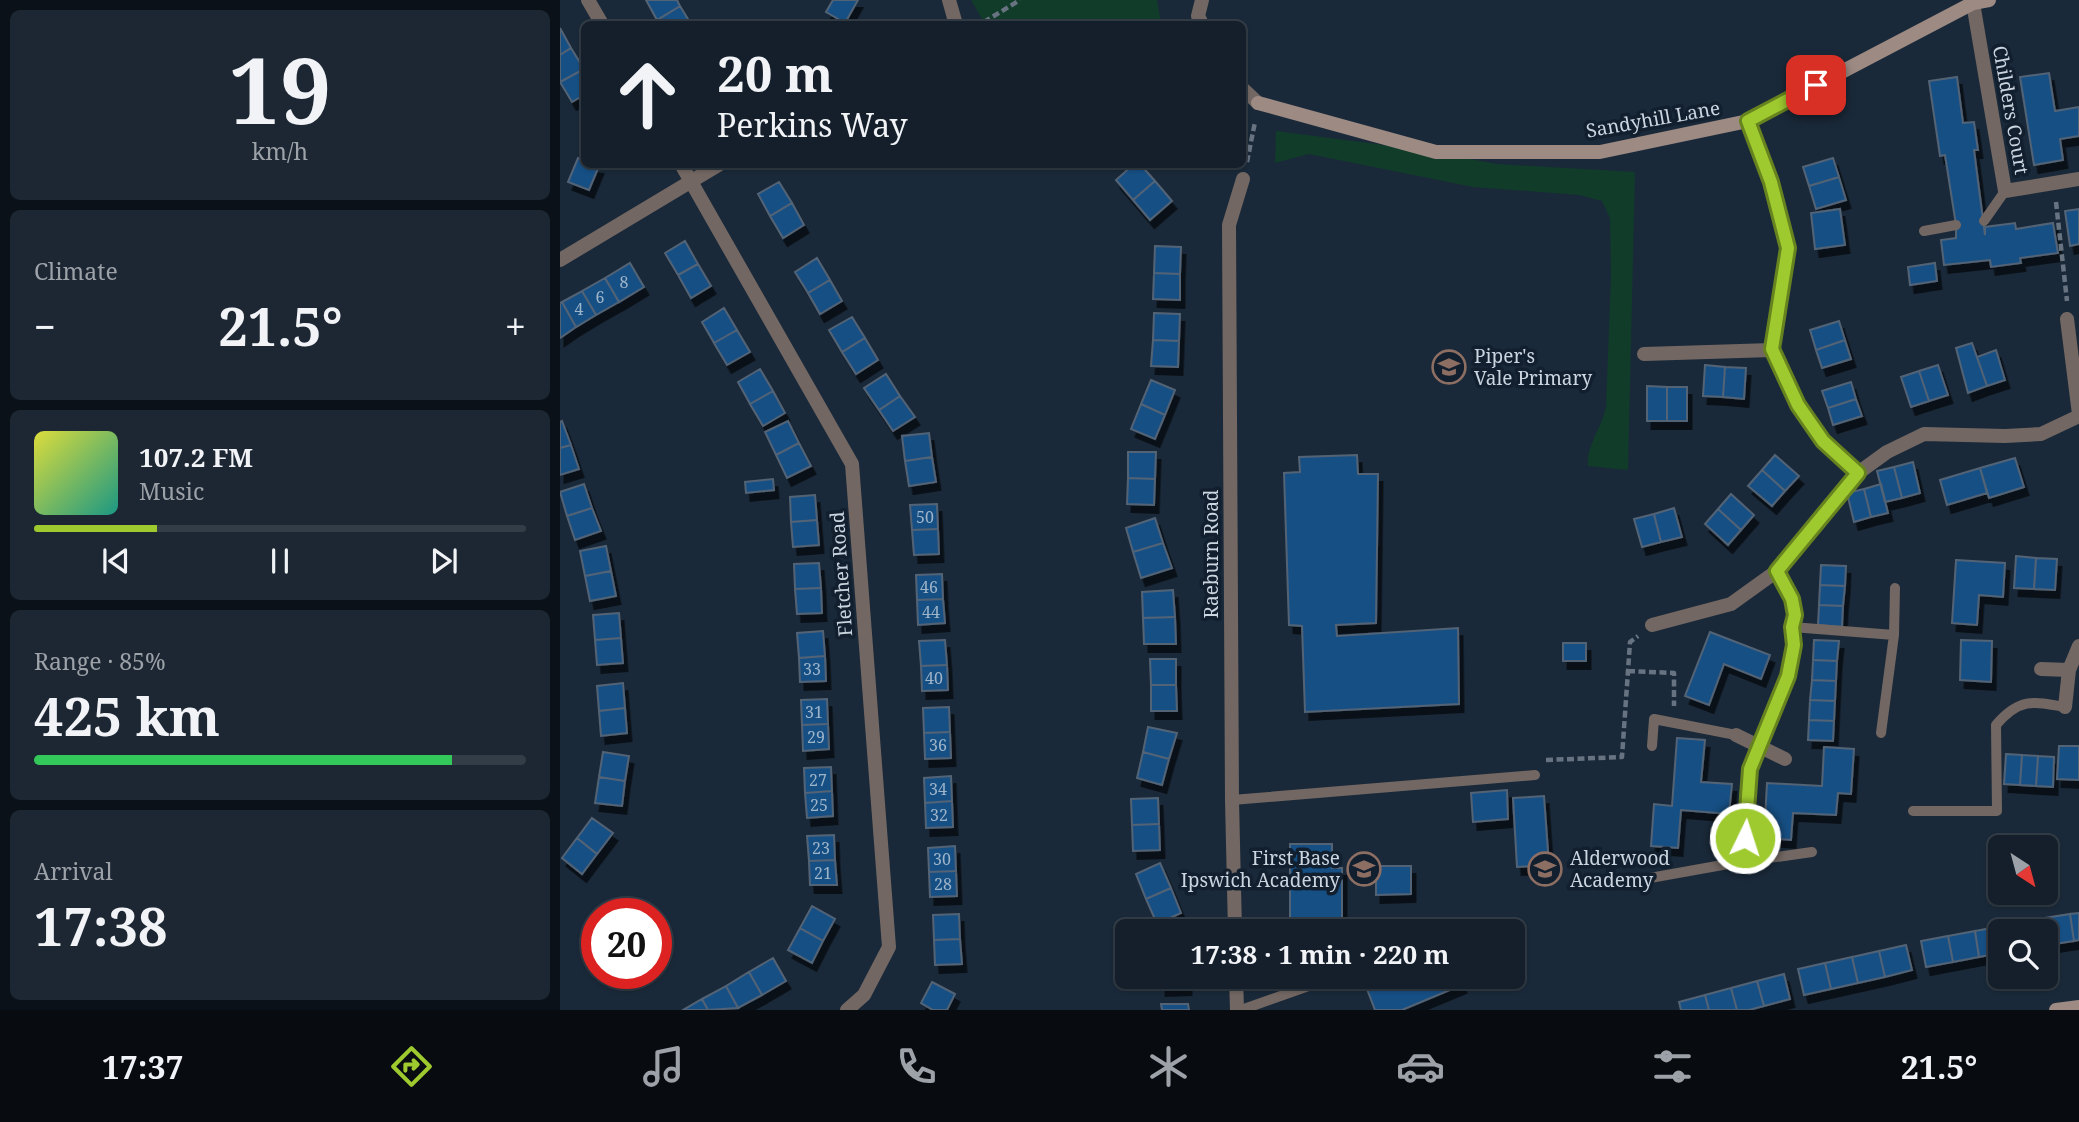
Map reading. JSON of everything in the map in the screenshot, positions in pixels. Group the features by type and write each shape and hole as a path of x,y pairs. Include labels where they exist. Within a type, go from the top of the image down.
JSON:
{"street":[{"path":"588,0 600,21"},
{"path":"949,0 955,21"},
{"path":"1200,21 1198,16 1202,0"},
{"name":"Sandyhill Lane","path":"1258,103 1436,152 1600,152 1748,121 1973,2 1989,0"},
{"name":"Childers Court","path":"1973,2 2006,191 2079,179"},
{"path":"1246,92 1258,103"},
{"path":"1748,121 1771,182 1788,248 1772,349 1798,405 1823,441 1858,473"},
{"name":"Fletcher Road","path":"683,168 852,464 889,947 864,995 847,1010"},
{"path":"560,260 714,168"},
{"name":"Raeburn Road","path":"1235,919 1229,225 1244,179"},
{"path":"1652,625 1731,604 1777,571 1858,473 1887,452 1924,434 2041,434 2079,415 2067,319"},
{"path":"1644,354 1772,349"},
{"path":"1759,748 1788,676 1794,645 1792,627 1795,615 1792,599 1777,571"},
{"path":"2065,707 2079,646"},
{"path":"2041,669 2071,680"},
{"path":"1737,735 1785,759"},
{"path":"1237,989 1239,1010"},
{"path":"2056,1010 2079,1007"}],"lane":[{"path":"1984,220 2006,191"},
{"path":"1924,231 1956,225"},
{"path":"1881,733 1894,635 1895,588"},
{"path":"1792,627 1894,635"},
{"path":"1913,811 1997,811 1996,725 2008,711 2033,701 2065,707"},
{"path":"1652,746 1654,719 1737,735"},
{"path":"1744,861 1750,769 1759,748"},
{"path":"1232,800 1535,775"},
{"path":"1640,880 1812,852"},
{"path":"1239,1010 1299,989"}],"path":[{"path":"986,21 1020,0"},
{"path":"1244,179 1258,103"},
{"path":"2054,183 2067,292 2067,319"},
{"path":"1535,775 1539,761 1622,757 1630,642 1652,625"}],"green space":[{"path":"971,0 1157,0 1160,21 983,21"},
{"path":"1276,131 1415,149 1497,164 1635,172 1628,470 1588,466 1589,451 1606,407 1611,276 1610,218 1602,201 1579,195 1473,187 1309,154 1275,163"}],"building":[{"path":"646,0 677,0 680,6 657,20"},
{"path":"833,0 858,0 846,21 826,12"},
{"path":"680,6 689,21 658,21"},
{"path":"560,28 571,48 560,55"},
{"path":"571,48 581,64 581,71 560,82 560,55"},
{"path":"581,71 581,97 572,102 560,82"},
{"path":"2049,73 2055,111 2079,107 2079,136 2060,139 2063,160 2034,165 2020,77"},
{"path":"1957,77 1963,123 1974,122 1978,150 1974,150 1985,235 1985,227 2015,223 2016,229 2053,223 2058,253 2020,258 2021,263 1991,267 1990,260 1944,265 1941,240 1956,238 1956,225 1945,155 1940,156 1929,81"},
{"path":"578,158 581,159 581,168 598,168 589,190 568,182"},
{"path":"1833,158 1839,177 1809,186 1803,167"},
{"path":"1130,168 1144,168 1155,181 1133,200 1116,180"},
{"path":"1839,177 1846,200 1816,209 1809,186"},
{"path":"1155,181 1172,201 1150,220 1133,200"},
{"path":"779,182 792,203 770,216 758,194"},
{"path":"792,203 804,225 783,238 770,216"},
{"path":"1840,209 1845,245 1815,249 1811,213"},
{"path":"2079,209 2079,244 2070,246 2065,211"},
{"path":"685,241 698,264 678,275 665,253"},
{"path":"1155,246 1181,247 1180,274 1154,273"},
{"path":"817,258 830,280 808,293 795,272"},
{"path":"630,263 644,287 619,302 605,278"},
{"path":"1935,263 1937,281 1910,285 1908,267"},
{"path":"698,264 711,286 691,298 678,275"},
{"path":"1154,273 1180,274 1180,300 1153,299"},
{"path":"605,278 619,302 596,315 582,291"},
{"path":"830,280 842,301 820,314 808,293"},
{"path":"582,291 596,315 576,327 562,302"},
{"path":"562,302 576,327 560,338 560,303"},
{"path":"724,308 737,330 714,343 702,322"},
{"path":"1154,313 1180,314 1179,341 1153,340"},
{"path":"852,317 865,338 842,352 829,330"},
{"path":"1839,321 1845,340 1816,350 1810,330"},
{"path":"737,330 750,352 727,365 714,343"},
{"path":"865,338 878,360 856,374 842,352"},
{"path":"1153,340 1179,341 1178,367 1151,366"},
{"path":"1845,340 1851,359 1822,368 1816,350"},
{"path":"1972,343 1987,386 1968,393 1956,348"},
{"path":"1996,350 2005,380 1987,386 1977,357"},
{"path":"1705,365 1725,367 1723,397 1703,396"},
{"path":"1938,365 1948,395 1929,401 1919,371"},
{"path":"1725,367 1746,368 1744,399 1723,397"},
{"path":"760,369 773,391 750,404 738,382"},
{"path":"1919,371 1929,401 1911,407 1901,377"},
{"path":"886,374 900,396 879,410 864,388"},
{"path":"1151,380 1175,390 1165,415 1141,404"},
{"path":"1851,382 1856,399 1828,408 1822,391"},
{"path":"1647,386 1667,387 1667,421 1647,421"},
{"path":"1667,387 1687,387 1687,421 1667,421"},
{"path":"773,391 785,413 763,426 750,404"},
{"path":"900,396 915,417 893,431 879,410"},
{"path":"1856,399 1862,416 1833,425 1828,408"},
{"path":"1141,404 1165,415 1155,439 1131,429"},
{"path":"562,421 571,445 560,448 560,422"},
{"path":"788,421 799,443 776,455 765,432"},
{"path":"929,433 932,457 905,461 902,436"},
{"path":"799,443 811,466 787,478 776,455"},
{"path":"571,445 579,469 560,475 560,448"},
{"path":"1128,452 1156,452 1155,479 1128,478"},
{"path":"1357,455 1358,474 1378,474 1376,623 1336,625 1337,636 1458,628 1459,704 1305,712 1302,626 1289,625 1284,473 1300,472 1299,457"},
{"path":"1775,455 1799,476 1785,491 1762,470"},
{"path":"932,457 936,482 909,486 905,461"},
{"path":"2015,458 2024,487 1989,498 1980,468"},
{"path":"1913,462 1920,493 1902,498 1894,467"},
{"path":"1894,467 1902,498 1885,502 1877,471"},
{"path":"1980,468 1987,493 1947,505 1940,480"},
{"path":"1762,470 1785,491 1772,506 1748,486"},
{"path":"1128,478 1155,479 1154,505 1127,504"},
{"path":"773,479 774,490 746,493 745,482"},
{"path":"584,484 592,508 567,516 560,492"},
{"path":"1881,484 1888,513 1871,517 1864,489"},
{"path":"1864,489 1871,517 1854,522 1847,493"},
{"path":"1731,494 1754,515 1741,530 1718,509"},
{"path":"815,495 817,520 791,522 790,497"},
{"path":"937,504 938,529 912,530 910,505"},
{"path":"592,508 601,531 575,540 567,516"},
{"path":"1674,508 1682,537 1661,542 1654,514"},
{"path":"1718,509 1741,530 1728,545 1705,524"},
{"path":"1654,514 1661,542 1642,547 1634,519"},
{"path":"1155,518 1163,543 1133,552 1126,528"},
{"path":"817,520 819,545 793,547 791,522"},
{"path":"938,529 939,554 914,555 912,530"},
{"path":"1163,543 1172,568 1141,578 1133,552"},
{"path":"606,546 611,571 585,576 580,551"},
{"path":"2016,556 2036,558 2034,589 2014,588"},
{"path":"2036,558 2057,559 2055,590 2034,589"},
{"path":"1956,560 2005,563 2003,597 1979,595 1977,625 1952,623"},
{"path":"819,563 821,588 795,589 794,564"},
{"path":"1821,565 1846,566 1845,586 1820,585"},
{"path":"611,571 616,596 590,601 585,576"},
{"path":"942,574 943,599 917,600 916,575"},
{"path":"1820,585 1845,586 1843,606 1819,605"},
{"path":"821,588 822,613 797,614 795,589"},
{"path":"1173,590 1175,617 1143,618 1142,592"},
{"path":"943,599 945,623 918,625 917,600"},
{"path":"1819,605 1843,606 1842,627 1818,625"},
{"path":"619,613 621,638 595,640 593,615"},
{"path":"1175,617 1176,644 1144,644 1143,618"},
{"path":"823,631 825,656 799,658 797,633"},
{"path":"1710,632 1770,655 1761,679 1724,664 1709,705 1685,696"},
{"path":"621,638 623,663 597,665 595,640"},
{"path":"945,640 947,665 921,666 919,641"},
{"path":"1814,640 1839,641 1837,661 1813,660"},
{"path":"1961,640 1992,641 1991,682 1960,680"},
{"path":"1563,643 1586,643 1586,661 1563,661"},
{"path":"825,656 826,681 800,682 799,658"},
{"path":"1150,659 1176,659 1176,685 1151,685"},
{"path":"1813,660 1837,661 1836,681 1812,680"},
{"path":"947,665 948,690 922,691 921,666"},
{"path":"1812,680 1836,681 1835,701 1810,700"},
{"path":"623,683 625,708 599,711 597,686"},
{"path":"1151,685 1176,685 1177,711 1151,711"},
{"path":"827,699 828,724 802,725 801,700"},
{"path":"1810,700 1835,701 1834,721 1809,720"},
{"path":"949,707 950,732 924,733 923,708"},
{"path":"625,708 627,733 601,736 599,711"},
{"path":"1809,720 1834,721 1833,741 1808,740"},
{"path":"828,724 829,749 803,751 802,725"},
{"path":"1148,727 1177,733 1169,759 1143,752"},
{"path":"950,732 951,758 925,759 924,733"},
{"path":"1677,738 1705,740 1701,782 1732,784 1729,814 1681,810 1678,848 1651,846 1654,804 1672,806"},
{"path":"2059,746 2079,746 2079,780 2057,779"},
{"path":"1824,747 1854,749 1851,794 1838,793 1836,815 1793,813 1791,840 1764,838 1767,783 1822,786"},
{"path":"603,752 629,756 625,781 599,777"},
{"path":"1143,752 1169,759 1162,785 1137,778"},
{"path":"2006,754 2022,755 2020,785 2004,784"},
{"path":"2022,755 2038,756 2036,786 2020,785"},
{"path":"2038,756 2054,757 2053,787 2036,786"},
{"path":"831,767 832,791 805,793 804,768"},
{"path":"951,776 952,801 925,803 924,778"},
{"path":"599,777 625,781 622,806 595,803"},
{"path":"1507,790 1508,819 1473,822 1471,793"},
{"path":"832,791 833,816 807,818 805,793"},
{"path":"1544,796 1549,865 1517,867 1513,798"},
{"path":"1158,798 1159,824 1132,825 1131,799"},
{"path":"952,801 953,827 926,828 925,803"},
{"path":"592,818 613,833 597,854 577,838"},
{"path":"1159,824 1160,850 1133,851 1132,825"},
{"path":"834,835 835,860 809,861 807,836"},
{"path":"577,838 597,854 582,874 562,858"},
{"path":"1290,844 1332,844 1332,868 1342,868 1342,919 1290,919"},
{"path":"955,846 956,871 929,872 928,848"},
{"path":"835,860 837,885 810,885 809,861"},
{"path":"1160,863 1171,888 1146,899 1136,874"},
{"path":"1376,866 1411,866 1411,894 1376,895"},
{"path":"956,871 957,896 930,897 929,872"},
{"path":"1171,888 1181,913 1168,919 1155,919 1146,899"},
{"path":"812,906 835,919 823,941 800,928"},
{"path":"2079,913 2079,940 2074,941 2070,914"},
{"path":"959,914 960,939 934,940 933,915"},
{"path":"2070,914 2074,941 2058,943 2058,919 2044,918"},
{"path":"800,928 823,941 812,963 788,950"},
{"path":"1988,929 1988,955 1979,957 1975,931"},
{"path":"1975,931 1979,957 1953,962 1948,936"},
{"path":"1948,936 1953,962 1926,967 1921,941"},
{"path":"960,939 962,964 935,965 934,940"},
{"path":"1906,945 1912,970 1885,977 1879,951"},
{"path":"1879,951 1885,977 1858,983 1852,957"},
{"path":"1852,957 1858,983 1831,989 1825,963"},
{"path":"773,958 786,981 762,995 749,972"},
{"path":"1825,963 1831,989 1804,995 1798,969"},
{"path":"749,972 762,995 738,1008 726,986"},
{"path":"1784,974 1790,999 1764,1006 1757,981"},
{"path":"1757,981 1764,1006 1737,1010 1731,988"},
{"path":"932,982 955,994 947,1010 933,1010 921,1003"},
{"path":"726,986 738,1008 708,1010 702,999"},
{"path":"1731,988 1737,1010 1709,1010 1705,995"},
{"path":"1367,989 1452,989 1402,1010 1375,1010"},
{"path":"1705,995 1709,1010 1681,1010 1679,1002"},
{"path":"702,999 708,1010 683,1010"},
{"path":"1161,1004 1188,1004 1189,1010 1162,1010"}],"place":[{"name":"Piper's Vale Primary","path":"1449,367"},
{"name":"First Base Ipswich Academy","path":"1364,869"},
{"name":"Alderwood Academy","path":"1545,869"}],"route":[{"path":"1745,838 1750,769 1788,676 1794,645 1792,627 1795,615 1792,599 1777,571 1858,473 1823,441 1798,405 1772,349 1788,248 1771,182 1748,121 1816,85"}]}
